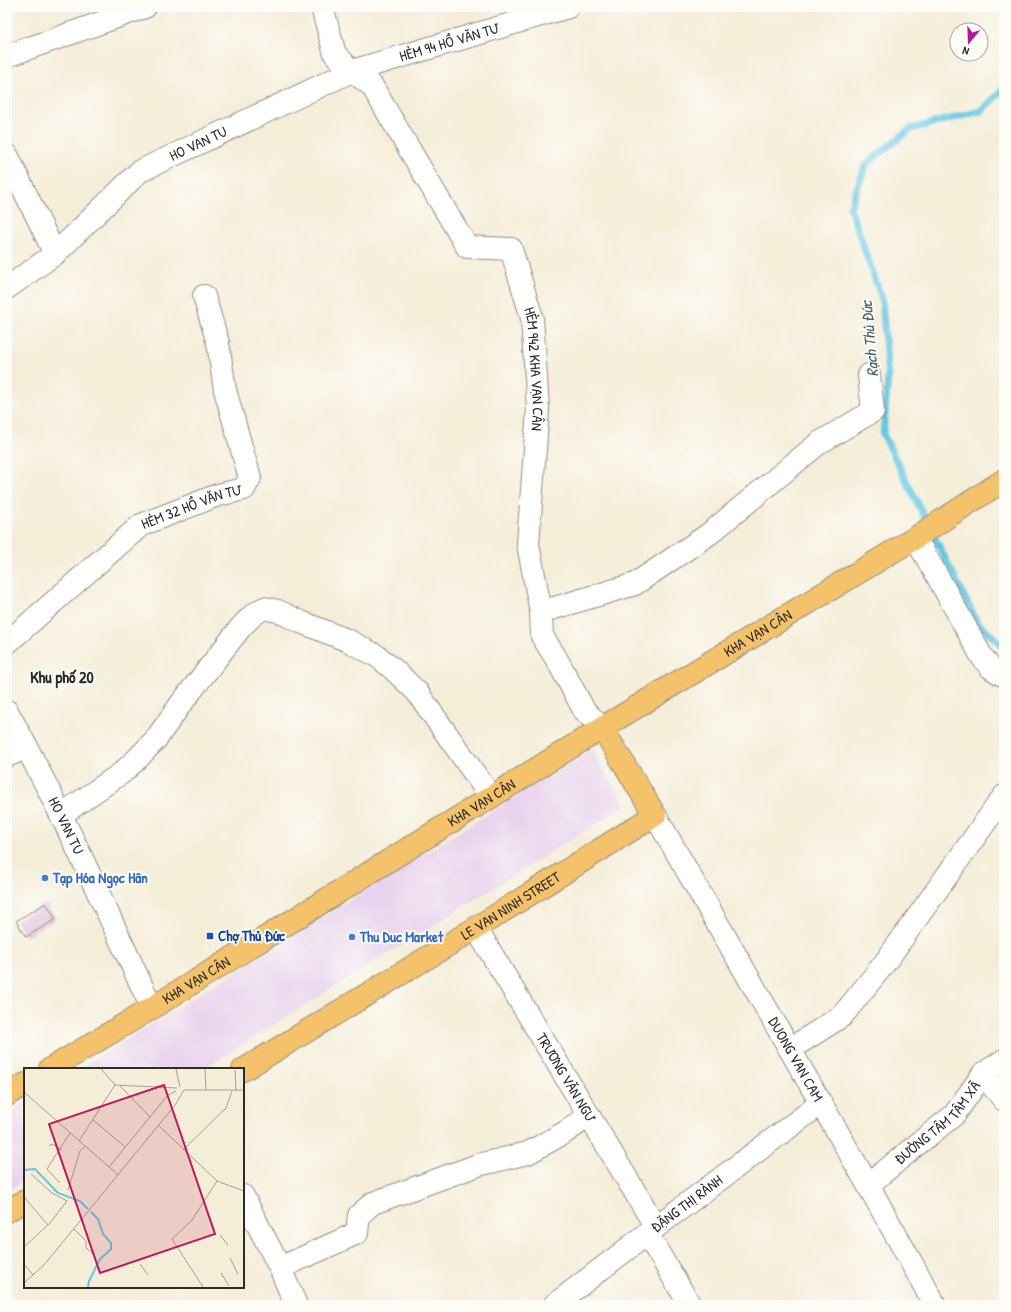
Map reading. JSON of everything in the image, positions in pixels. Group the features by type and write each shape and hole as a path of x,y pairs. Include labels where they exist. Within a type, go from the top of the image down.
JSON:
{"main road":[{"name":"KHA VẠN CÂN","path":"52,1068 152,1008 602,728 914,538 1004,480"},
{"path":"602,728 655,815"},
{"name":"LE VAN NINH STREET","path":"244,1069 476,928 655,815"},
{"path":"7,1095 24,1085"},
{"path":"7,1211 24,1202"}],"street":[{"path":"7,56 145,7"},
{"path":"322,7 335,54 352,71"},
{"name":"HẺM 94 HỒ VĂN TƯ","path":"352,71 568,7"},
{"name":"HO VAN TU","path":"7,288 55,254 140,171 352,71"},
{"name":"HẺM 942 KHA VẠN CÂN","path":"352,71 372,86 467,247 511,249 532,318 538,408 528,544 541,612 542,636 556,658 584,710 602,728"},
{"path":"7,155 55,254"},
{"name":"HẺM 32 HỒ VĂN TƯ","path":"7,643 141,525 218,495 244,489 250,478 225,390 218,343 204,296"},
{"path":"541,612 635,584 708,534 819,442 873,411 869,374"},
{"path":"914,538 982,658 991,668 1004,676"},
{"path":"61,815 123,772 139,757 156,739 180,705 241,627 253,614 264,608 278,611 349,641 377,656 393,669 417,692 491,797"},
{"name":"HO VAN TU","path":"7,711 61,815 152,1008"},
{"path":"7,756 27,747"},
{"path":"790,1049 842,1016 884,964 1004,796"},
{"name":"DUONG VAN CAM","path":"655,815 868,1185 935,1305"},
{"name":"TRƯƠNG VĂN NGƯ","path":"476,928 589,1116 690,1305"},
{"name":"ĐƯỜNG TÂM TÂM XÃ","path":"868,1185 954,1115 983,1074 1004,1060"},
{"path":"983,1074 1004,1100"},
{"name":"ĐẶNG THỊ RÀNH","path":"554,1305 651,1230 820,1104"},
{"path":"280,1268 357,1233 359,1215 373,1203 478,1165 528,1153 564,1133 589,1116"},
{"path":"244,1198 280,1268 296,1305"}],"shaded area":[{"name":"Thu Duc Market","path":"591,750 626,805 205,1068 81,1068"},
{"path":"24,1103 24,1181 7,1191 7,1114"}],"building":[{"path":"46,903 56,919 26,937 16,921"}],"waterway":[{"name":"Rạch Thủ Đức","path":"1004,89 981,111 910,129 866,164 850,208 882,299 888,378 883,434 977,622 1004,647"}],"place":[{"name":"Tạp Hóa Ngọc Hân","path":"45,878"},
{"name":"Chợ Thủ Đức","path":"210,936"},
{"name":"Thu Duc Market","path":"352,937"}],"district":[{"name":"Khu phố 20","path":"62,677"}]}
